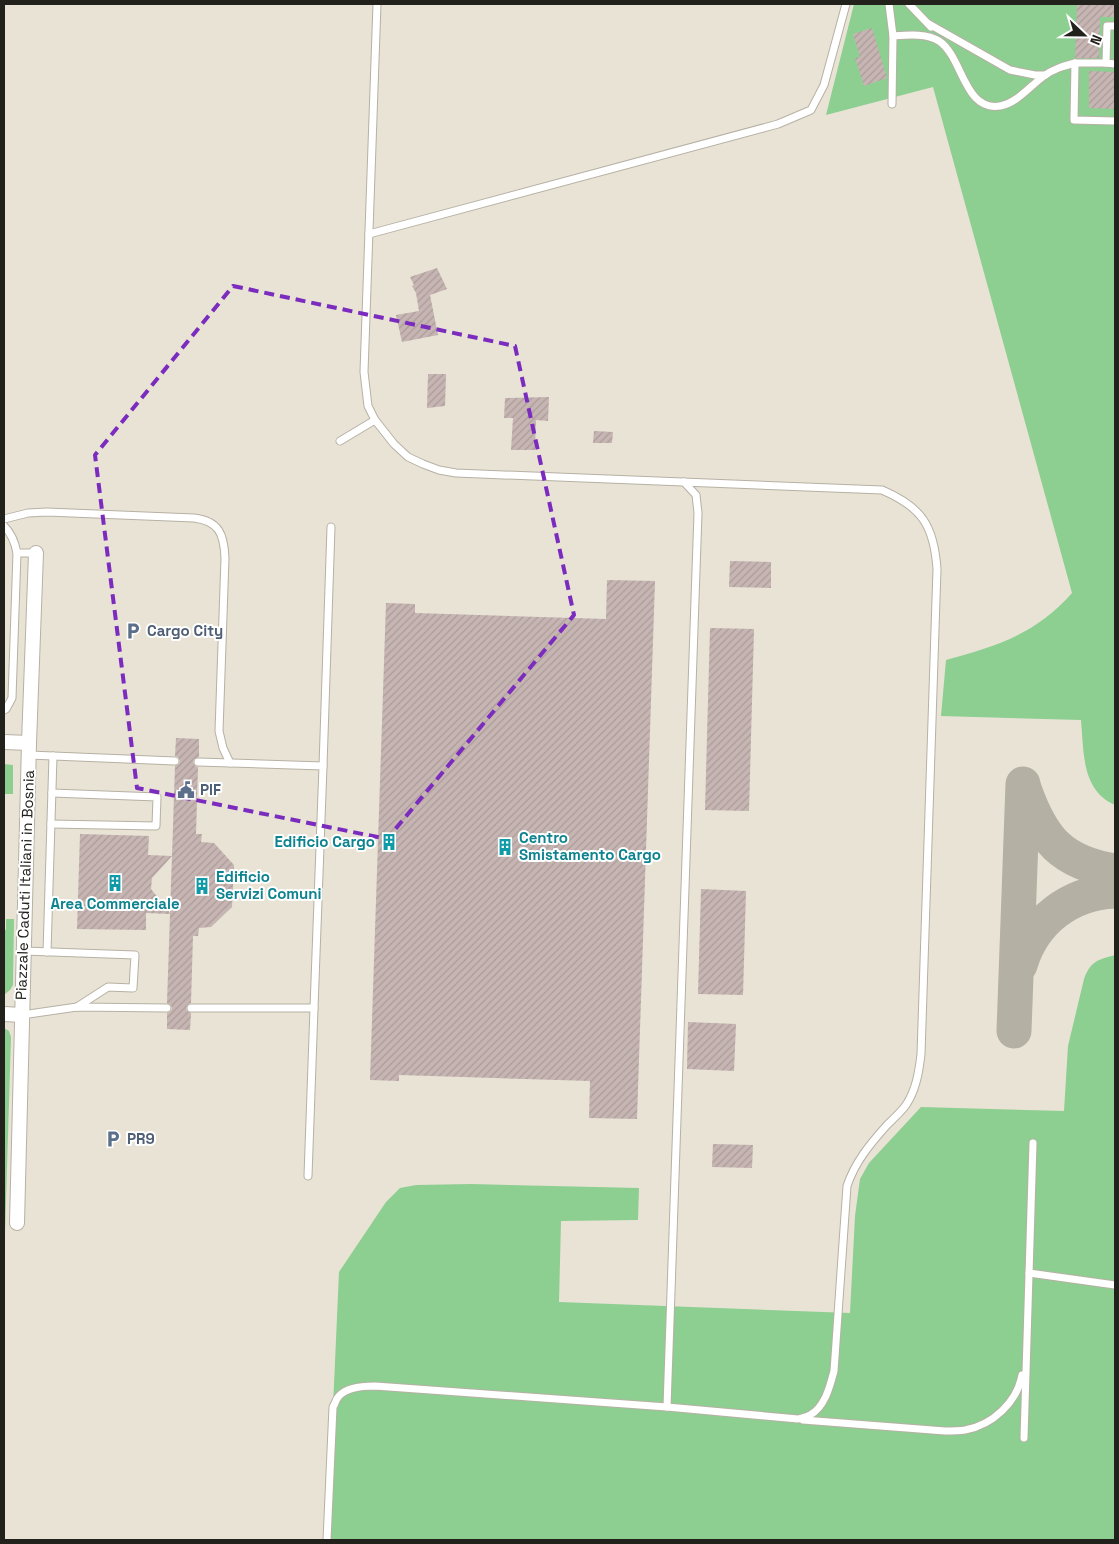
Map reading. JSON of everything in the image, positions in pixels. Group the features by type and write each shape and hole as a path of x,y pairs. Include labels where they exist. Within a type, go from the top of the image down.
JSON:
{"street":[{"name":"Piazzale Caduti Italiani in Bosnia","path":"17,1223 36,553"},
{"path":"4,742 29,749"},
{"path":"4,1014 22,1015"}],"lane":[{"path":"377,4 364,372 368,406 375,420 394,444 408,457 439,470 456,473 882,490 906,502 916,511 929,529 936,552 922,1034 919,1073 906,1106 872,1143 852,1170 847,1186 834,1371 825,1398 811,1415 798,1419"},
{"path":"369,234 778,124 811,110 824,85 846,4"},
{"path":"889,4 894,36 892,104"},
{"path":"909,4 929,24 947,49 974,97 980,103 988,106 998,107 1008,104 1045,75 1058,68 1075,63 1115,64"},
{"path":"929,24 1010,70 1045,75"},
{"path":"1106,63 1107,26 1115,26"},
{"path":"894,36 930,37 939,41 947,49"},
{"path":"1075,63 1074,120 1115,121"},
{"path":"340,441 375,420"},
{"path":"667,1407 698,513 696,495 683,482"},
{"path":"4,519 28,513 47,512 194,518 211,522 216,526 224,542 225,558 219,731 223,748 230,763"},
{"path":"4,526 12,536 16,553 12,698 4,710"},
{"path":"308,1176 331,527"},
{"path":"16,553 36,553"},
{"name":"Piazzale Caduti Italiani in Bosnia","path":"29,749 54,756 175,761"},
{"path":"47,952 54,756"},
{"path":"198,762 323,766"},
{"path":"51,824 156,826 157,797 52,793"},
{"path":"24,951 134,955 133,988 108,987 77,1007"},
{"name":"Piazzale Caduti Italiani in Bosnia","path":"22,1015 77,1007 167,1008"},
{"path":"191,1008 314,1008"},
{"path":"1024,1438 1033,1143"},
{"path":"1029,1273 1115,1284"},
{"path":"327,1540 333,1408 339,1396 349,1390 363,1386 667,1407 945,1431 966,1430 998,1415 1010,1402 1020,1386 1026,1355"}],"highlighted area":[{"path":"233,286 515,346 574,615 387,839 137,788 95,455"}],"green space":[{"path":"854,4 1115,4 1115,805 1096,790 1090,780 1084,757 1081,720 941,716 946,660 1015,637 1044,619 1072,593 933,87 826,115"},
{"path":"4,764 13,765 13,794 4,794"},
{"path":"6,919 14,919 13,985 4,995 4,929 6,930"},
{"path":"1115,955 1115,1540 330,1540 339,1272 386,1202 400,1188 416,1185 471,1184 639,1188 638,1220 561,1221 559,1302 850,1313 855,1216 860,1179 869,1163 921,1107 1064,1111 1068,1046 1084,979 1089,968 1095,962"},
{"path":"4,1028 9,1031 11,1037 4,1266"}],"building":[{"path":"1077,4 1115,4 1115,17 1100,17 1099,58 1075,58"},
{"path":"872,28 887,78 864,86 855,58 860,57 853,34"},
{"path":"1089,71 1115,72 1115,109 1089,108"},
{"path":"437,268 447,289 430,295 438,335 402,342 396,315 419,311 416,293 412,286 414,285 410,277"},
{"path":"428,374 446,374 445,406 427,408"},
{"path":"549,397 548,421 536,420 535,450 511,450 513,418 504,418 505,398"},
{"path":"594,431 613,432 612,443 593,443"},
{"path":"730,561 771,562 771,588 729,587"},
{"name":"Centro Smistamento Cargo","path":"607,580 655,581 637,1119 589,1118 590,1081 399,1075 399,1081 370,1080 386,603 415,604 415,613 606,619"},
{"path":"710,628 754,629 749,811 705,810"},
{"path":"176,738 199,739 199,757 194,759 193,762 198,767 196,834 202,834 201,842 214,843 234,865 232,907 211,927 199,928 198,936 193,936 191,1003 186,1008 191,1013 190,1030 167,1029 167,1013 172,1009 171,1005 167,1003 170,914 146,913 146,930 77,929 80,834 149,836 148,855 172,856 175,766 180,761 175,756","holes":["172,856 170,913 151,889 152,878"]},
{"path":"701,889 746,891 743,995 698,994"},
{"path":"688,1022 736,1024 734,1071 687,1069"},
{"path":"713,1144 753,1145 752,1168 712,1167"}],"taxiway":[{"path":"1014,1031 1023,784"},
{"path":"1025,791 1039,823 1056,846 1081,862 1115,871"},
{"path":"1020,965 1034,935 1055,912 1083,897 1115,891"}],"place":[{"name":"Cargo City","path":"133,631"},
{"name":"PIF","path":"186,790"},
{"name":"Edificio Cargo","path":"389,842"},
{"name":"Centro Smistamento Cargo","path":"505,847"},
{"name":"Area Commerciale","path":"115,883"},
{"name":"Edificio Servizi Comuni","path":"202,886"},
{"name":"PR9","path":"113,1139"}]}
